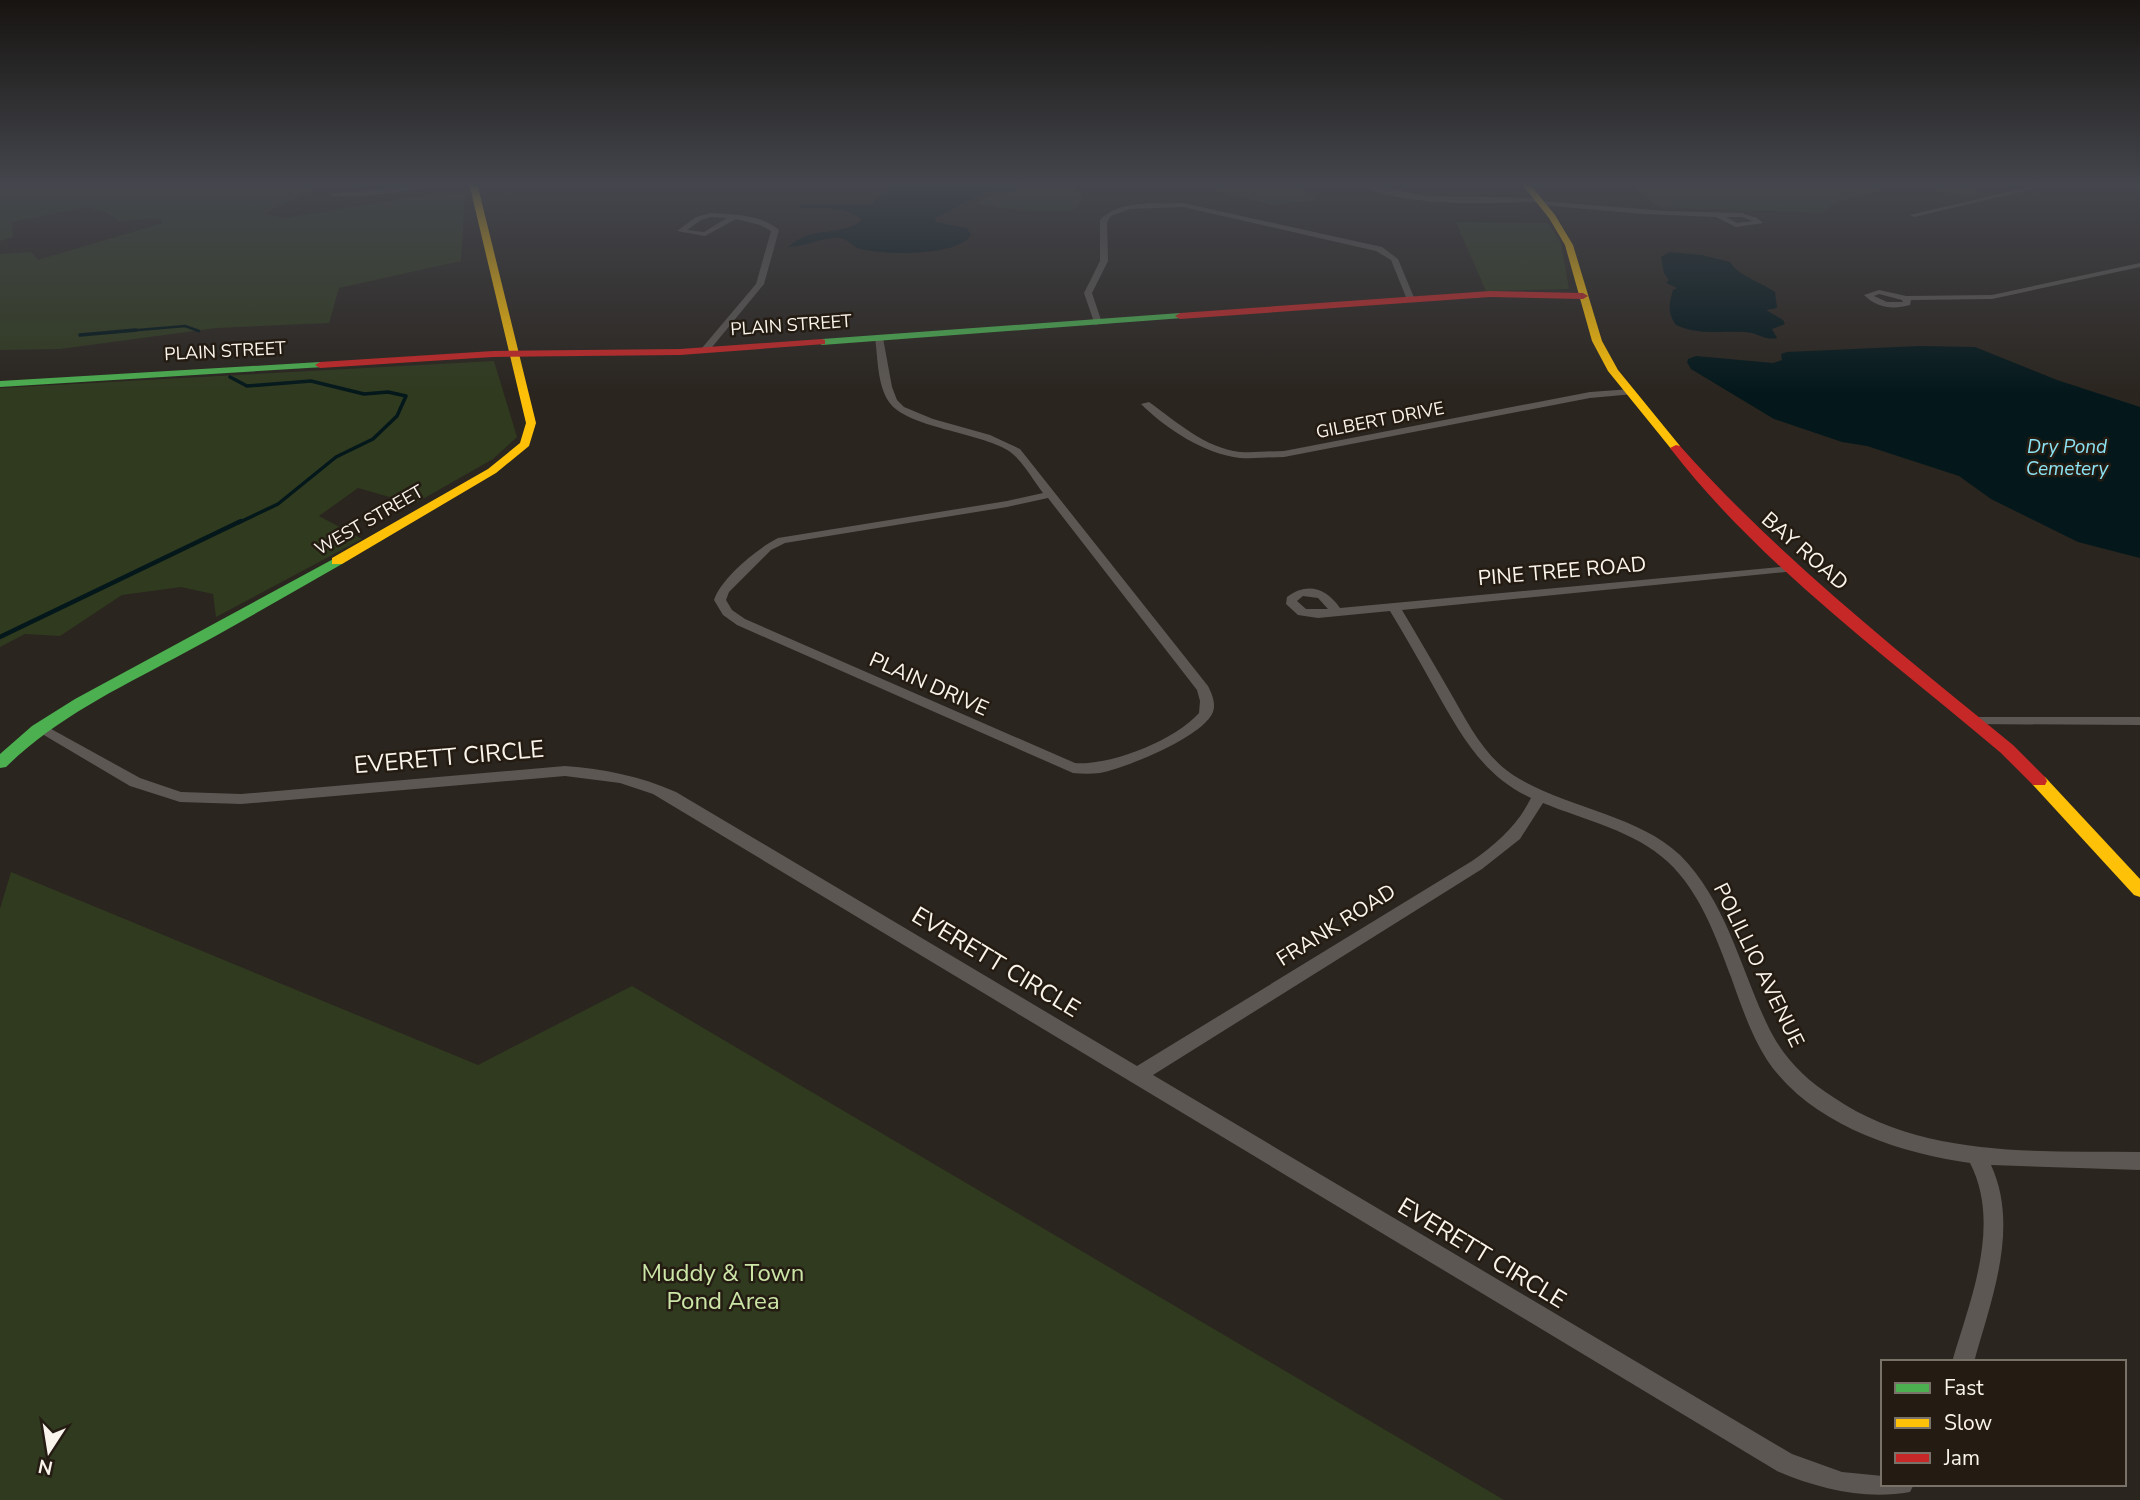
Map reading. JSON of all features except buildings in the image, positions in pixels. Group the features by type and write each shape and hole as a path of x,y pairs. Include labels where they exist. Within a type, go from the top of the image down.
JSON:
{"street":[{"name":"WEST STREET","path":"0,763 39,728 95,694 236,620 509,460 525,444 531,430 490,253"},
{"path":"705,350 760,284 770,253"},
{"path":"1098,323 1088,293 1104,261 1104,253"},
{"path":"1385,253 1394,259 1411,300"},
{"name":"BAY ROAD","path":"1571,253 1597,341 1613,371 1721,502 1792,569 1975,721 2040,780 2140,890"},
{"path":"1906,298 1992,297 2140,265"},
{"name":"PLAIN STREET","path":"0,384 515,353 705,350 1503,294 1583,296"},
{"name":"PLAIN DRIVE","path":"879,338 889,393 901,410 1000,440 1023,458 1048,495 1203,689 1207,699 1205,715 1197,724 1112,765 1088,769 1059,764 741,622 731,615 721,604 720,595 767,548 782,540 1048,495"},
{"name":"GILBERT DRIVE","path":"1146,404 1220,451 1251,455 1284,454 1590,395 1631,392"},
{"name":"PINE TREE ROAD","path":"1336,612 1792,569"},
{"name":"POLILLIO AVENUE","path":"1394,607 1484,758 1512,781 1644,839 1676,860 1712,916 1773,1054 1811,1093 1844,1118 1897,1141 1923,1148 1975,1154 2140,1161"},
{"path":"1975,721 2140,721"},
{"name":"EVERETT CIRCLE","path":"39,728 135,782 180,797 252,798 565,772 595,772 648,785 682,802 1785,1463 1833,1481 1864,1488 1883,1486"},
{"name":"FRANK ROAD","path":"1137,1074 1477,865 1516,837 1525,827 1540,795"},
{"path":"1964,1360 1993,1239 1994,1209 1989,1182 1975,1154"}],"green space":[{"path":"32,253 38,260 62,253 461,253 461,261 339,288 329,323 217,328 60,349 0,350 0,254"},
{"path":"1469,253 1563,253 1569,289 1486,291"},
{"path":"494,361 517,437 493,459 414,504 358,488 319,516 362,539 216,617 213,594 181,587 122,595 60,636 25,634 0,647 0,388"},
{"name":"Muddy & Town Pond Area","path":"11,872 478,1065 632,986 1504,1500 0,1500 0,909"}],"water":[{"path":"1667,253 1680,253 1730,262 1744,275 1775,292 1777,308 1766,310 1785,324 1772,329 1777,338 1749,332 1701,331 1676,325 1670,308 1673,290 1677,288 1666,283 1669,280 1664,273 1661,257"},
{"name":"Dry Pond Cemetery","path":"1920,346 1975,347 2057,380 2140,407 2140,558 2078,542 1991,499 1959,476 1774,419 1691,369 1687,362 1696,356 1773,363 1782,360 1781,354 1787,352"}],"waterway":[{"path":"115,332 185,326 199,331"},
{"path":"80,335 136,330"},
{"path":"230,377 247,386 311,381 364,394 388,392 406,396 397,416 373,439 336,457 278,504 238,523"},
{"path":"0,637 241,521"}],"traffic: fast":[{"path":"822,342 1180,316"},
{"path":"0,384 320,365"},
{"path":"0,763 58,715 337,561"}],"traffic: slow":[{"path":"337,561 492,471 525,444 531,423 490,253"},
{"path":"1571,253 1597,341 1613,371 1676,448"},
{"path":"2039,781 2140,890"}],"traffic: jam":[{"path":"1180,316 1490,294 1583,296"},
{"path":"320,365 493,354 680,352 822,342"},
{"path":"1676,448 1713,490 1792,568 2007,749 2039,781"}]}
